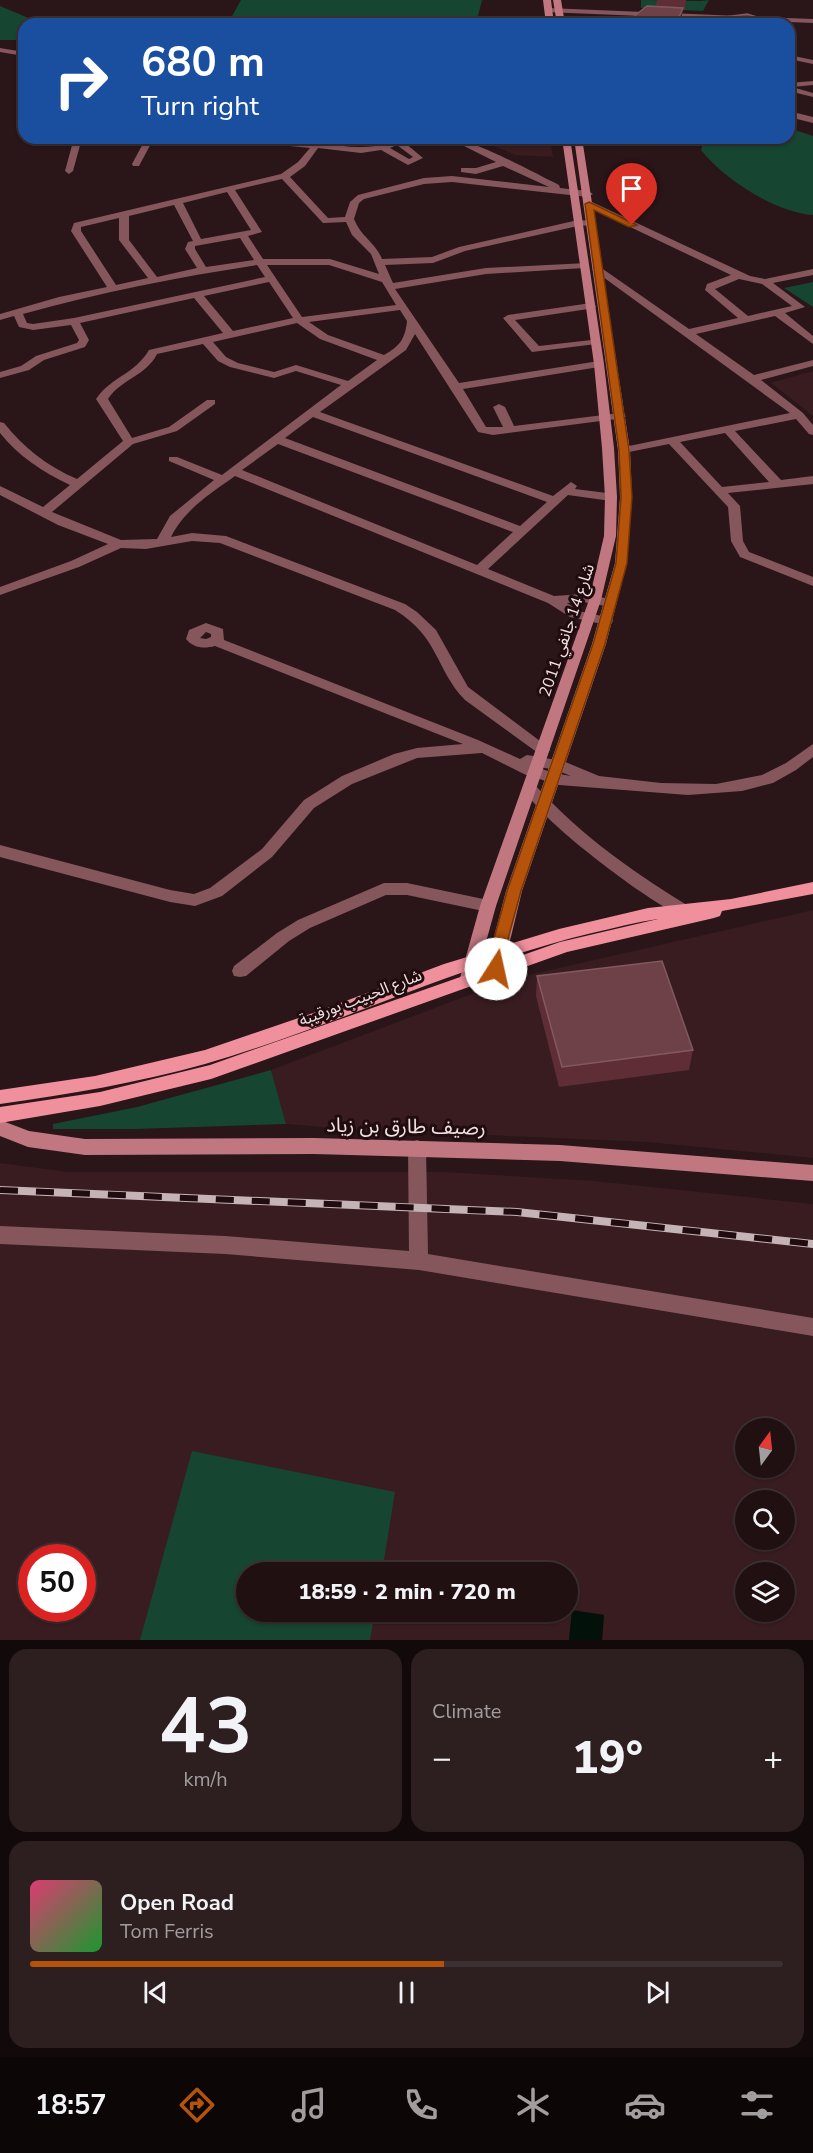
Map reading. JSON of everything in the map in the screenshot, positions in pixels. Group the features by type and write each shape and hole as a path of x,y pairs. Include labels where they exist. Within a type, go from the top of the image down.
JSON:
{"main road":[{"path":"547,0 549,18"},
{"path":"557,0 561,18"},
{"name":"شارع 14 جانفي 2011","path":"497,961 514,891 606,621 624,544 626,497 620,416 597,269 567,144"},
{"name":"شارع 14 جانفي 2011","path":"578,144 580,196"},
{"name":"شارع 14 جانفي 2011","path":"470,970 488,906 595,600 608,549 611,497 606,417 584,265 585,223"},
{"name":"شارع الحبيب بورقيبة","path":"0,1097 95,1083 205,1057 606,923 681,909 731,905 813,888"},
{"name":"شارع الحبيب بورقيبة","path":"497,961 696,918 731,905"},
{"name":"شارع الحبيب بورقيبة","path":"0,1116 100,1099 211,1072 470,970"},
{"name":"رصيف طارق بن زياد","path":"0,1128 28,1139 85,1147 417,1148 571,1153 813,1173"}],"street":[{"path":"548,10 655,18"},
{"path":"795,21 813,21"},
{"path":"0,50 18,53"},
{"path":"795,58 813,62"},
{"path":"795,86 813,82"},
{"path":"802,92 813,82"},
{"path":"795,89 813,95"},
{"path":"795,116 813,120"},
{"path":"69,171 76,144"},
{"path":"136,164 147,144"},
{"path":"113,289 75,229 77,225 284,176 296,170 313,144"},
{"path":"326,144 361,150 391,144"},
{"path":"381,147 408,162 419,158 401,144"},
{"path":"455,144 463,158 476,171 506,162"},
{"path":"463,158 506,162 580,196 739,276 765,282 800,306 686,333"},
{"path":"452,179 463,158"},
{"path":"284,176 326,221 349,219"},
{"path":"580,196 452,179 424,181 361,197 355,202 349,219 355,233 375,253 387,283 482,430 486,432 510,430 620,416"},
{"path":"203,270 189,247 198,242 243,237 254,234 256,230 229,188"},
{"path":"177,201 198,242"},
{"path":"124,213 124,240 154,280"},
{"path":"380,262 433,260 462,249 585,223"},
{"path":"243,237 299,320 324,337 386,359"},
{"path":"462,249 473,273"},
{"path":"0,317 35,305 203,270 258,262 330,262 387,283 473,273 584,265"},
{"path":"597,269 752,379 799,415 813,432"},
{"path":"765,282 813,272"},
{"path":"739,276 711,286 710,290 746,320"},
{"path":"17,312 21,323 27,327 74,321 154,306 270,279"},
{"path":"138,284 154,306"},
{"path":"198,296 230,335"},
{"path":"591,306 508,318 536,350 596,341"},
{"path":"129,442 102,399 148,365 153,352 299,320 403,307"},
{"path":"778,313 813,340"},
{"path":"0,375 25,368 40,358 81,345 84,340 74,321"},
{"path":"162,542 180,512 276,439 398,352 408,342 412,321"},
{"path":"206,341 222,359 234,365 274,375 296,368 351,385"},
{"path":"752,379 813,363"},
{"path":"456,387 599,364"},
{"path":"43,513 129,442 173,429 211,402"},
{"path":"499,407 510,430"},
{"path":"312,413 556,501"},
{"path":"624,450 799,415"},
{"path":"0,425 11,441 30,459 78,484"},
{"path":"728,430 777,483"},
{"path":"276,439 523,532"},
{"path":"672,441 734,506 737,541 744,554 813,582"},
{"path":"173,459 227,475 478,571 553,600 575,614 606,621"},
{"path":"718,491 813,480"},
{"path":"478,571 569,489 611,497"},
{"path":"0,490 43,513 119,544 146,545 192,537 222,539 388,602 412,614 432,632 463,690 539,761 568,781 598,781 687,790 730,789 770,779 803,759 813,749"},
{"path":"0,591 75,564 119,544"},
{"path":"553,600 595,600 611,603"},
{"path":"215,641 511,759 539,761"},
{"path":"0,851 170,896 195,900 216,892 256,864 309,804 338,785 399,758 417,753 486,748"},
{"path":"530,789 568,830 592,849 650,890 696,918"},
{"path":"240,971 283,937 304,924 384,889 407,889 488,906"},
{"path":"417,1148 419,1261"},
{"path":"0,1235 225,1245 419,1261 813,1327"}],"shaded area":[{"path":"489,144 551,144 553,157 516,155"},
{"path":"813,371 813,416 771,383"},
{"path":"813,910 813,1158 647,1142 346,1129 286,1124 271,1070 511,979"},
{"path":"0,1163 69,1172 446,1172 594,1181 813,1204 813,1640 602,1640 604,1615 578,1612 578,1562 236,1562 236,1622 571,1622 569,1640 0,1640"},
{"path":"578,1611 604,1615 602,1640 569,1640 571,1622 578,1622"}],"green space":[{"path":"241,0 482,0 478,18 232,16"},
{"path":"641,0 709,0 703,11 641,8"},
{"path":"0,6 29,18 18,18 18,40 0,40"},
{"path":"795,130 813,136 813,215 783,208 752,193 723,172 701,150 703,144 795,144"},
{"path":"813,282 813,307 784,288"},
{"path":"271,1070 286,1124 53,1129 53,1124 137,1107"},
{"path":"192,1451 395,1492 384,1562 236,1562 236,1622 373,1622 370,1640 140,1640"}],"building":[{"path":"647,6 683,8 677,18 632,18"},
{"path":"747,14 760,18 716,18"},
{"path":"662,961 693,1050 562,1067 537,976"}],"railway":[{"path":"0,1190 517,1212 813,1244"}],"route":[{"path":"496,969 498,952 514,891 599,644 624,550 626,497 624,450 589,204 632,225"}]}
